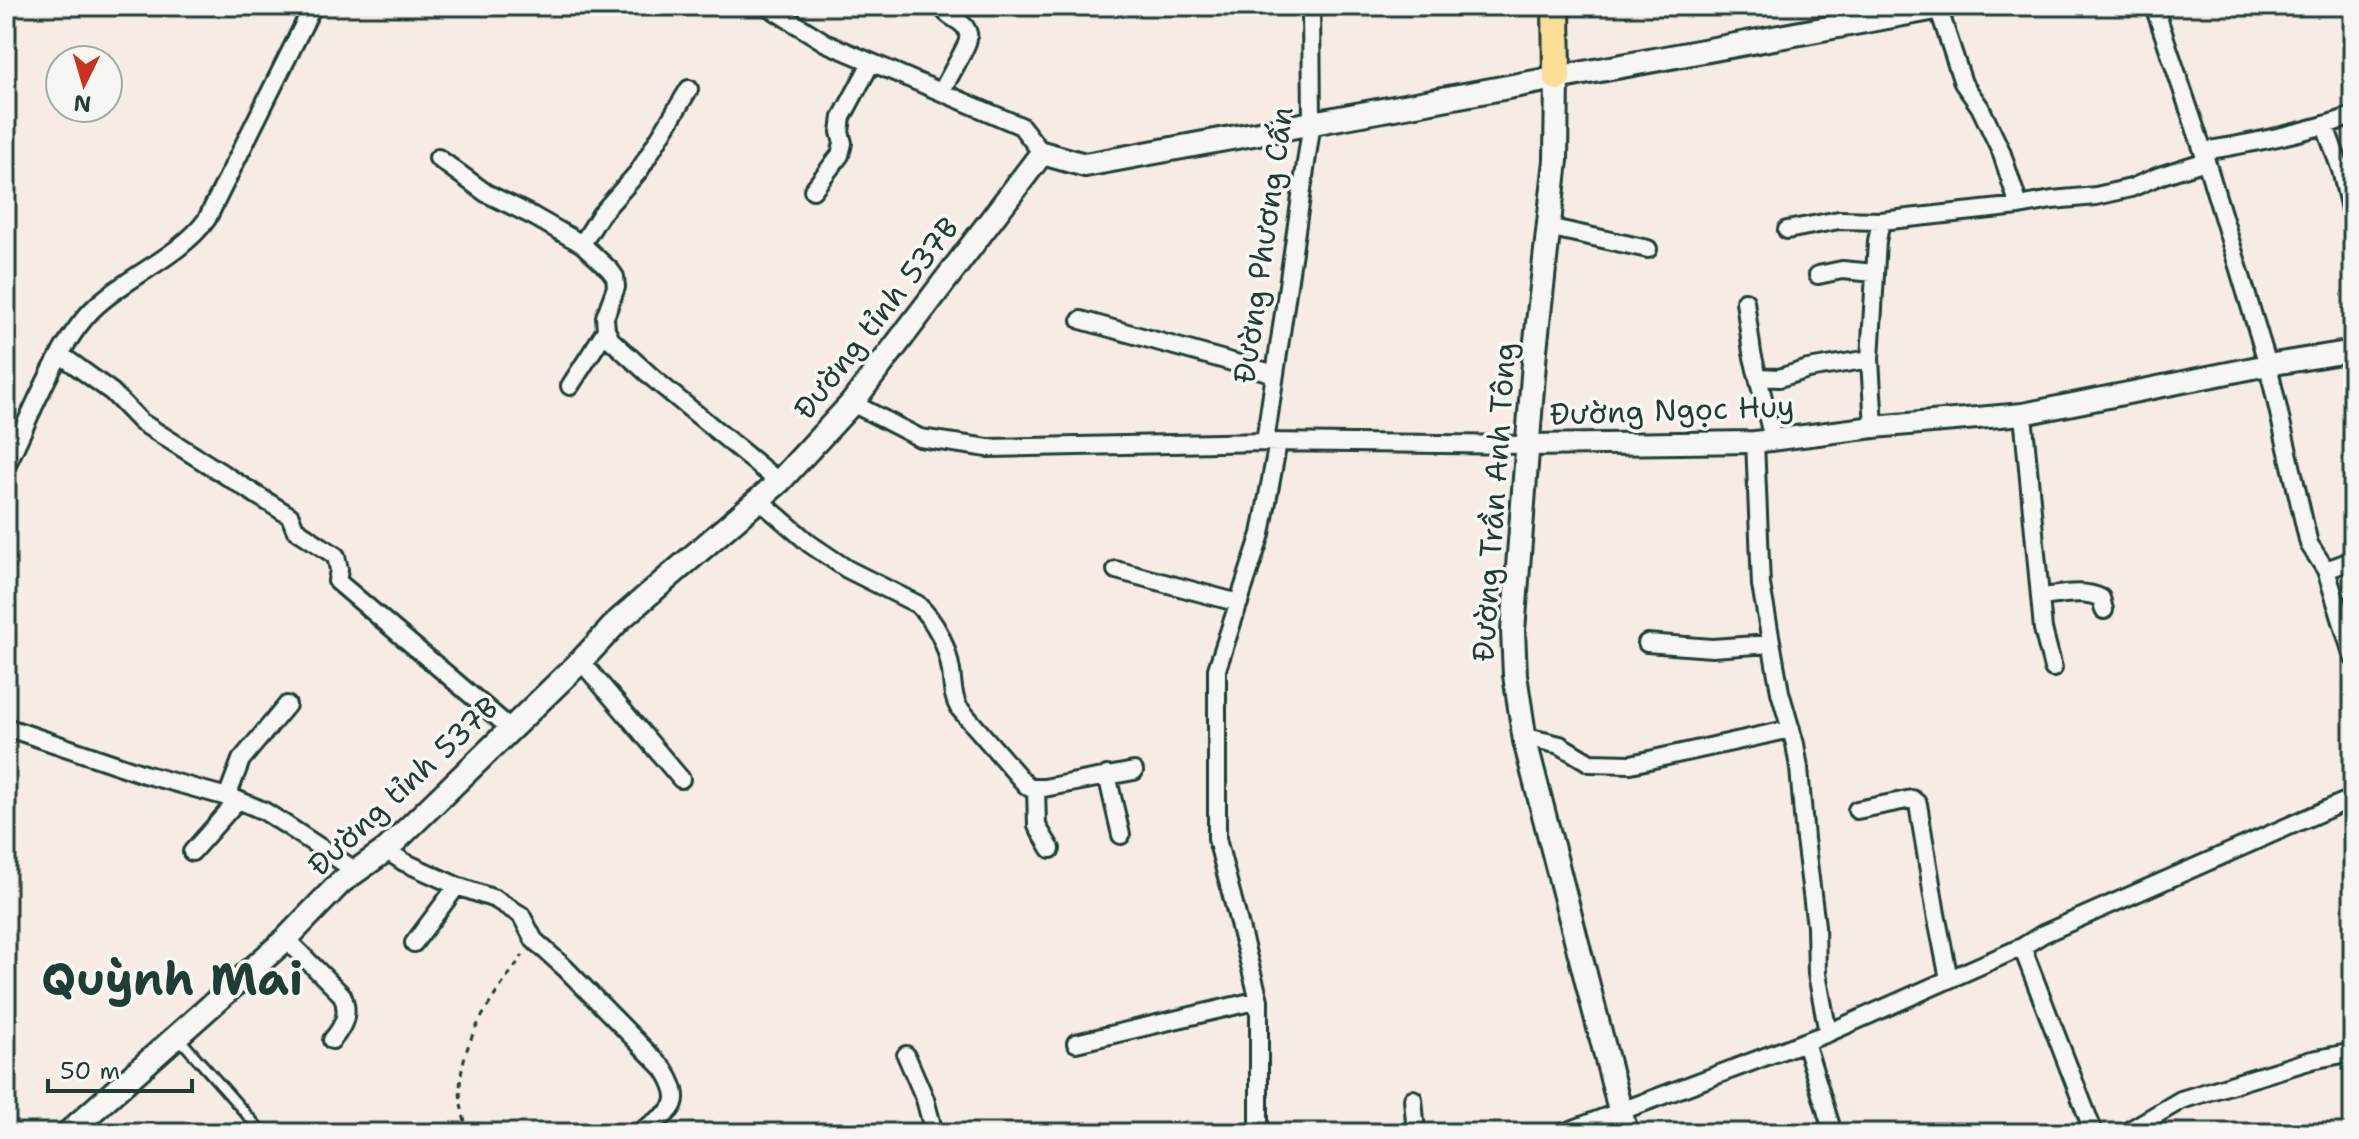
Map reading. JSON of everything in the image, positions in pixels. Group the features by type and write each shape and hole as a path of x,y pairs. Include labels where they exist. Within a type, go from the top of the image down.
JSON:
{"main road":[{"name":"Đường Trần Anh Tông","path":"1556,6 1556,160 1535,350 1513,631 1515,675 1525,741 1624,1123"},
{"path":"1042,153 1085,165 1947,6"},
{"name":"Đường tỉnh 537B","path":"71,1132 286,939 341,882 386,850 581,661 619,620 779,482 852,403 1042,153"}],"street":[{"path":"6,466 77,327 93,309 201,228 219,198 313,6"},
{"path":"767,6 826,43 1021,126 1042,153"},
{"path":"942,6 946,15 962,24 969,36 968,44 942,91"},
{"name":"Đường Phương Cấn","path":"1259,1133 1259,1000 1217,839 1217,669 1261,534 1275,374 1312,122 1311,6"},
{"path":"2154,6 2268,365 2309,544 2326,570 2353,657"},
{"path":"1938,7 1963,83 1980,107 2001,151 2019,206"},
{"path":"813,190 840,155 842,117 871,63"},
{"path":"582,244 601,214 639,171 689,89"},
{"path":"1787,230 1839,220 1881,221 2019,206 2131,188 2204,156 2353,116"},
{"path":"2325,126 2341,170 2353,222"},
{"path":"438,158 486,193 582,244 615,277 616,287 605,317 611,340 779,482"},
{"path":"1874,427 1870,359 1881,221"},
{"path":"1548,227 1648,249"},
{"path":"1818,275 1842,270 1875,273"},
{"path":"1745,301 1752,353 1759,377 1764,440 1761,585 1799,768 1816,926 1817,974 1828,1033"},
{"path":"1081,320 1275,374"},
{"path":"570,386 606,330"},
{"name":"Đường Ngọc Huy","path":"852,403 920,438 988,448 1271,442 1528,445 1764,440 2023,414 2353,351"},
{"path":"61,355 112,392 141,422 290,516 295,529 336,556 339,570 337,581 511,729"},
{"path":"1759,377 1779,378 1808,369 1870,359"},
{"path":"2023,414 2043,629 2053,668"},
{"path":"758,499 810,544 847,569 924,610 947,648 953,693 959,708 1030,788 1134,771"},
{"path":"2326,570 2353,560"},
{"path":"1116,570 1239,603"},
{"path":"2041,597 2094,594 2101,598 2104,610"},
{"path":"1647,643 1712,648 1771,644"},
{"path":"581,661 681,779"},
{"path":"192,852 233,799 241,760 287,705"},
{"path":"6,727 264,811 356,871"},
{"path":"1525,741 1535,739 1560,745 1590,763 1631,764 1791,729"},
{"path":"1107,775 1121,835"},
{"path":"1036,788 1037,826 1051,849"},
{"path":"1563,1133 1624,1123 2353,798"},
{"path":"1857,810 1912,799 1918,804 1949,979"},
{"path":"386,850 404,862 457,886 495,899 521,915 534,940 664,1069 675,1087 675,1102 668,1112 638,1133"},
{"path":"414,943 457,886"},
{"path":"286,939 342,995 346,1004 345,1020 332,1040"},
{"path":"2022,947 2094,1133"},
{"path":"1076,1043 1259,1000"},
{"path":"1805,1042 1833,1133"},
{"path":"2125,1133 2181,1100 2312,1060 2353,1052"},
{"path":"906,1055 925,1099 934,1133"},
{"path":"1413,1099 1416,1133"}],"lane":[{"path":"176,1035 263,1133"}],"path":[{"path":"469,1133 458,1094 464,1060 476,1023 534,940"}],"district":[{"name":"Quỳnh Mai","path":"172,979"}]}
